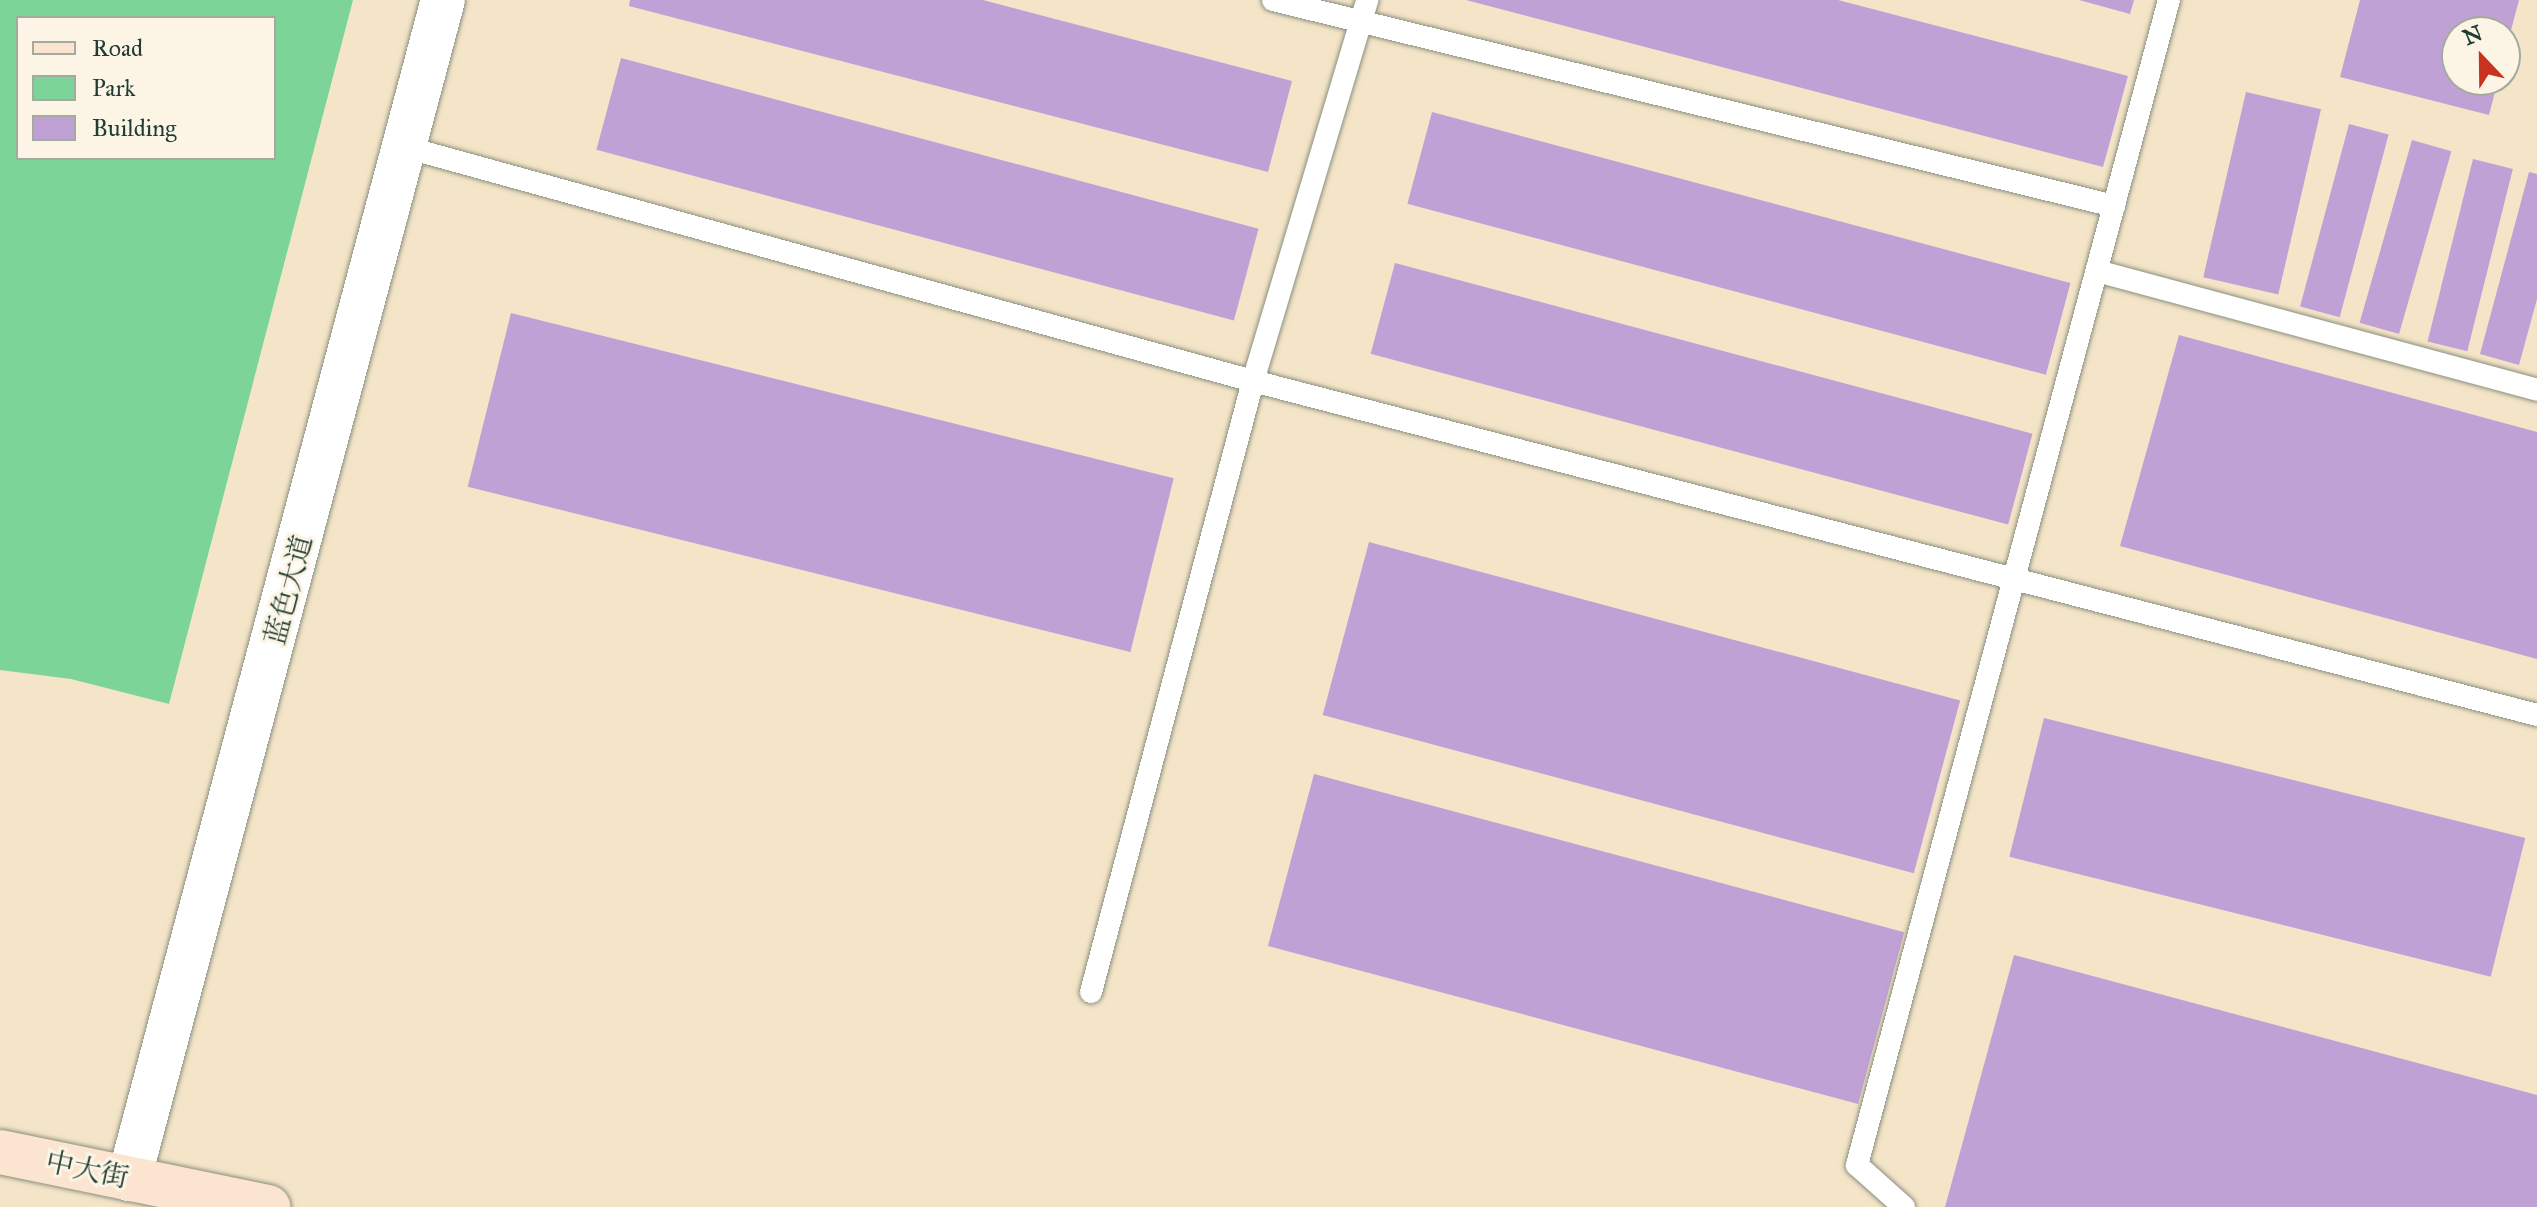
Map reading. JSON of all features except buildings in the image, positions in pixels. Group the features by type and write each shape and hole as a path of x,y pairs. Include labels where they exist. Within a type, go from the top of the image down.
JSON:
{"street":[{"name":"蓝色大道","path":"125,1193 443,0"},
{"name":"中大街","path":"0,1152 125,1193 268,1207"}],"lane":[{"path":"1273,0 2114,206"},
{"path":"1091,992 1253,381 1367,0"},
{"path":"1904,1207 1857,1165 2169,0"},
{"path":"405,147 1253,381 2537,715"},
{"path":"2097,271 2537,390"}],"green space":[{"path":"0,0 353,0 169,704 71,679 0,670"}]}
